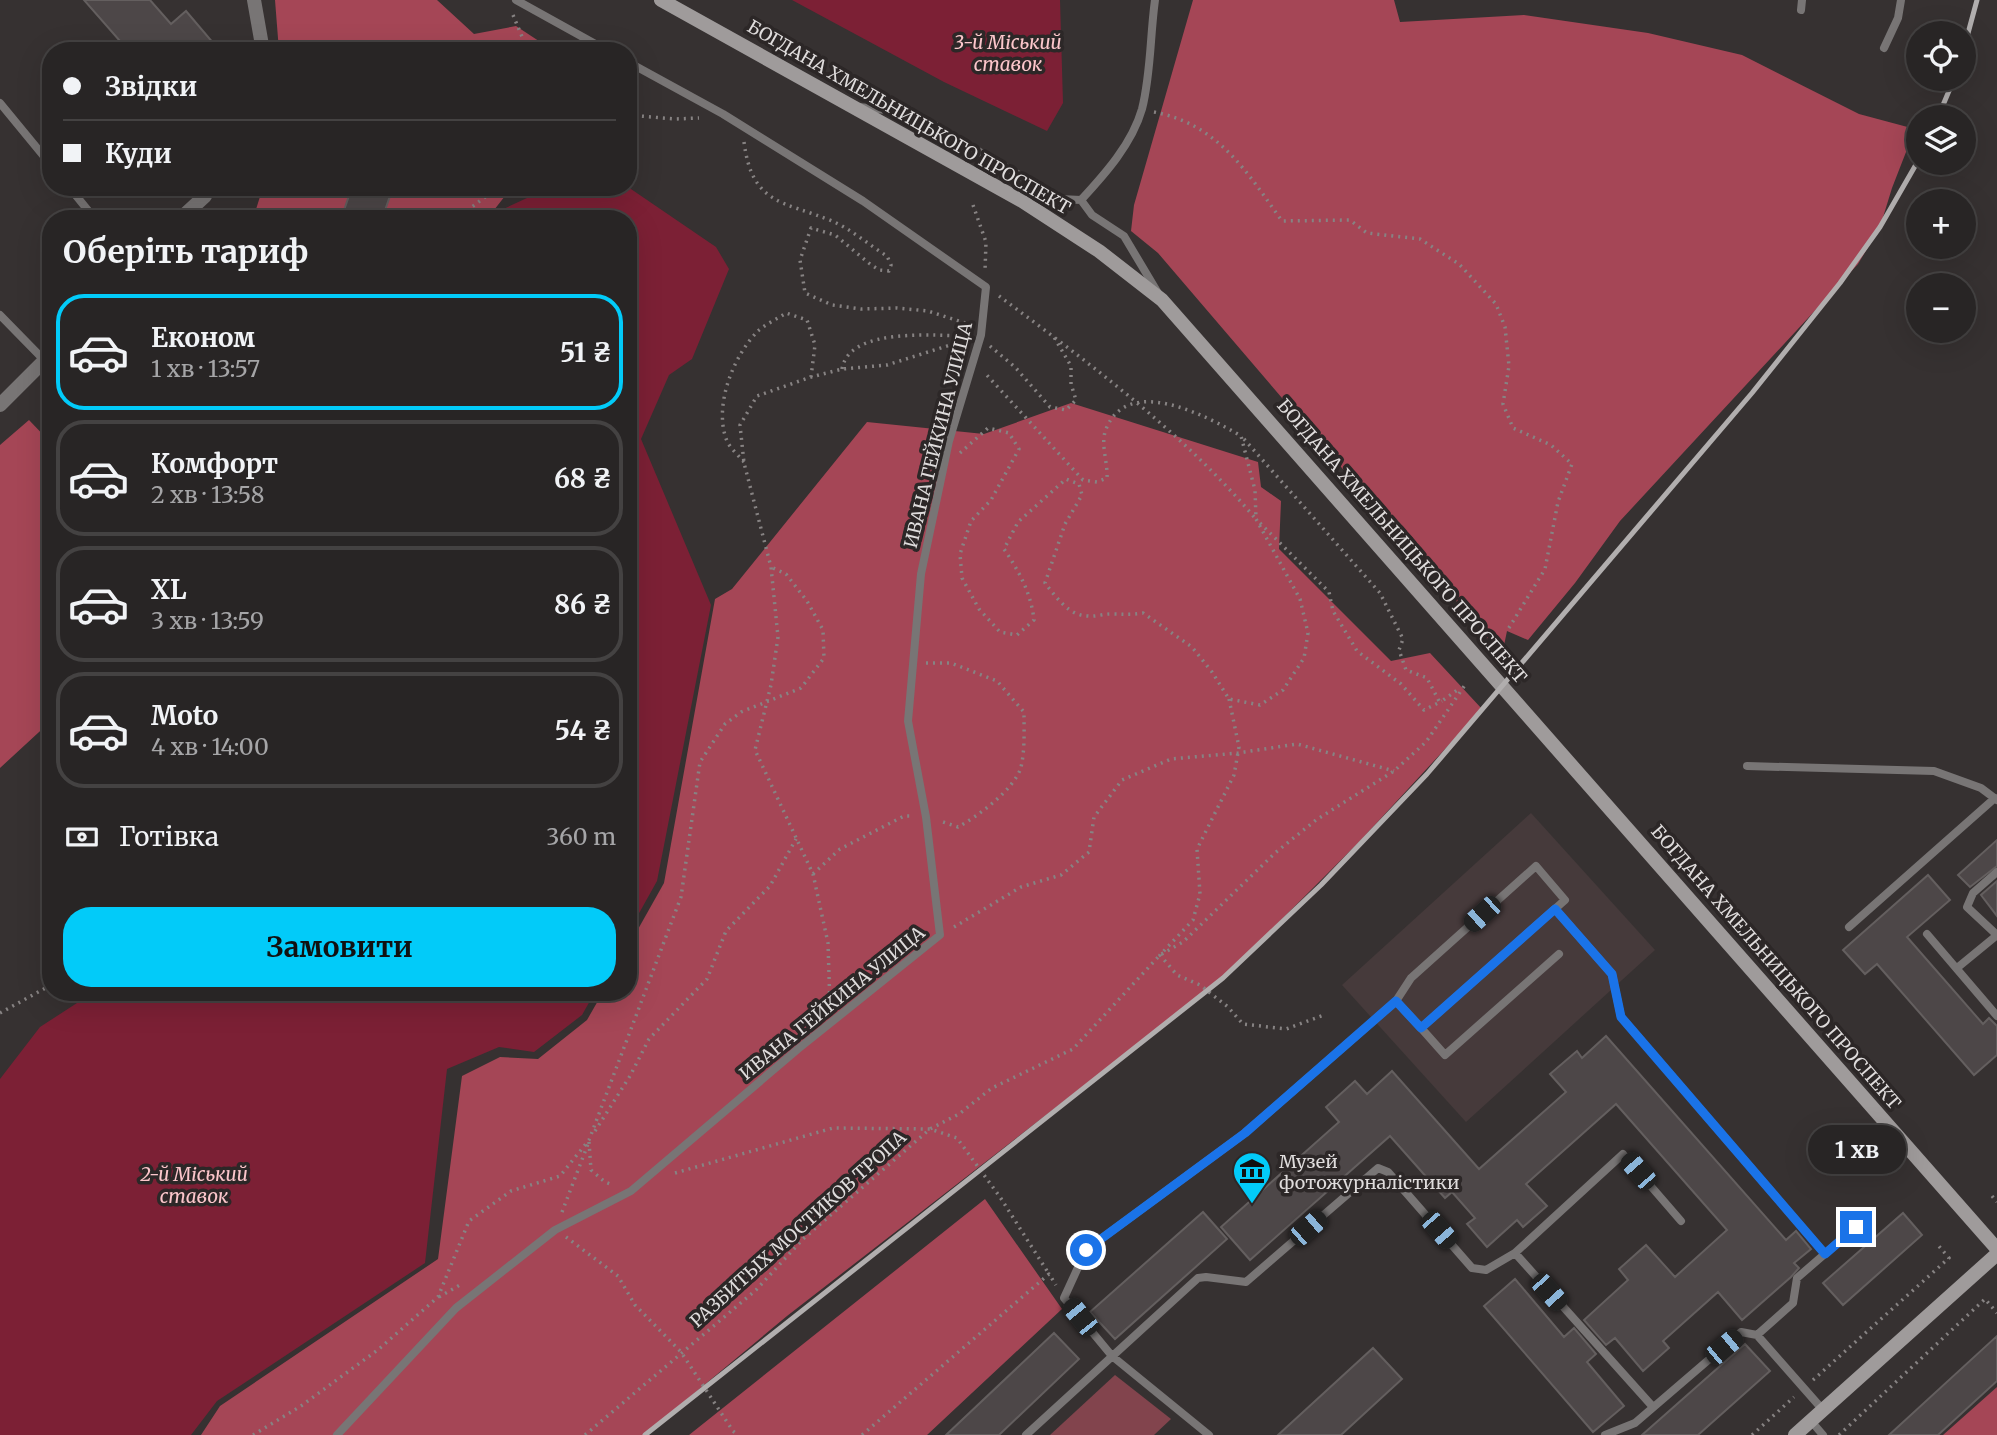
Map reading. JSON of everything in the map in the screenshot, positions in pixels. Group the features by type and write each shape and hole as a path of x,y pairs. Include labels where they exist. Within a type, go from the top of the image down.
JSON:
{"main road":[{"name":"БОГДАНА ХМЕЛЬНИЦЬКОГО ПРОСПЕКТ","path":"661,0 1060,224 1162,300 1997,1251"},
{"path":"1795,1435 1997,1251"}],"street":[{"path":"254,0 261,42"},
{"path":"190,210 205,196"},
{"path":"0,405 42,363"}],"lane":[{"path":"516,0 592,42"},
{"path":"1081,200 1107,172 1129,139 1142,110 1155,0"},
{"path":"1801,10 1802,0"},
{"path":"1884,48 1898,18 1901,0"},
{"path":"637,67 723,114 863,201 986,287"},
{"path":"0,103 42,154"},
{"path":"854,106 913,113 1060,198 1081,200 1092,215 1124,236 1162,300"},
{"path":"76,196 88,210"},
{"name":"ИВАНА ГЕЙКИНА УЛИЦА","path":"337,1435 456,1308 555,1230 631,1191 830,1023 940,935 926,817 908,721 921,574 949,441 981,335 986,287"},
{"path":"0,314 42,352"},
{"path":"1748,766 1934,771 1982,788 1996,799 1849,927"},
{"path":"1209,1435 1112,1356 1064,1298 1086,1250 1245,1133 1396,1001 1411,978 1535,866 1565,900 1421,1028"},
{"path":"1956,968 1996,935 1967,907 1973,893 1997,872"},
{"path":"1555,909 1612,974 1621,1017 1825,1254"},
{"path":"1927,933 1997,1016"},
{"path":"1396,1001 1445,1055 1559,954"},
{"path":"1026,1435 1199,1278 1246,1282 1378,1168 1388,1172 1472,1268 1486,1270 1515,1253 1623,1154 1681,1221"},
{"path":"1757,1335 1793,1303 1797,1278 1871,1214"},
{"path":"1515,1253 1653,1408"},
{"path":"1605,1435 1635,1423 1741,1332 1757,1335 1823,1410"},
{"path":"1811,1421 1823,1435"}],"path":[{"path":"512,13 524,42"},
{"path":"1142,110 1172,116 1201,130 1228,150 1282,221 1350,220 1367,233 1420,239 1459,264 1496,304 1505,327 1509,366 1503,404 1513,428 1551,445 1572,464 1558,502 1545,569 1507,631"},
{"path":"637,116 674,119 717,117 723,114"},
{"path":"742,126 749,173 770,198 835,222 887,256 891,265 889,271 879,270 835,235 811,228 800,260 805,293 832,305 861,309 897,307 928,311 965,322 1015,368 1050,407 1066,410 1076,400 1071,384 1071,366 1054,337"},
{"path":"468,210 486,196"},
{"path":"940,935 1021,887 1061,875 1090,852 1094,817 1122,780 1171,760 1297,744 1394,771 1426,742 1465,685 1424,710 1401,684 1357,651 1333,611 1329,592 1256,519 1221,478 1137,404 1054,337 986,287 986,242 973,205"},
{"path":"744,463 727,443 722,424 724,391 738,360 758,331 786,313 807,320 815,345 811,377"},
{"path":"842,369 852,351 879,339 920,334 981,335"},
{"path":"830,1023 828,943 813,874 755,750 771,685 778,637 771,567 744,463 740,425 757,396 842,369 887,365 981,335"},
{"path":"982,369 1083,480 1097,482 1107,478 1104,432 1114,413 1125,406 1148,401 1198,413 1241,436 1380,593 1403,639 1399,650 1406,670 1427,678 1439,701 1442,701"},
{"path":"943,467 988,428 1009,433 1019,449 990,500 971,521 960,554 962,578 979,609 1000,632 1017,635 1034,620 1024,580 1004,549 1018,523 1066,478 1079,484 1082,495 1065,524 1045,583 1056,598 1072,612 1086,617 1143,613 1192,647 1212,671 1229,698 1238,753 1230,785 1198,849 1200,894 1193,920 1160,955 1177,975 1200,985 1228,1007 1243,1024 1286,1029 1324,1015"},
{"path":"1229,698 1260,705 1283,691 1304,658 1308,633 1300,600 1256,519 1255,490 1241,436"},
{"path":"738,1435 681,1352 635,1305 618,1276 555,1230 681,897 700,762 725,724 741,712 801,688 824,658 823,630 807,601 786,574 771,567"},
{"path":"813,874 840,849 904,816 926,817 958,827 981,815 1021,770 1024,712 997,681 951,663 933,662 913,666"},
{"name":"РАЗБИТЫХ МОСТИКОВ ТРОПА","path":"585,1435 756,1290 803,1239 930,1129 959,1114 992,1088 1073,1049 1160,955 1183,942 1275,853 1316,820 1394,771"},
{"path":"253,1435 301,1406 368,1357 438,1297 469,1221 510,1191 560,1176 589,1140 630,1076 649,1039 707,979 726,931 770,886 796,839"},
{"path":"0,1013 42,990"},
{"path":"668,1175 834,1128 930,1129 957,1138 1000,1197 1064,1298"},
{"path":"589,1140 591,1170 605,1182 631,1191"},
{"path":"1992,1196 1997,1202"},
{"path":"1752,1435 1949,1258 1937,1244"},
{"path":"862,1435 1049,1274"},
{"path":"1839,1435 1985,1299 1997,1313"}],"shaded area":[{"path":"275,0 437,0 474,34 516,26 540,42 278,42"},
{"path":"1193,0 1394,0 1400,22 1524,15 1648,33 1742,55 1859,114 1906,127 1906,152 1880,227 1858,264 1620,521 1575,583 1528,640 1507,631 1502,655 1158,253 1131,231 1134,205"},
{"path":"260,196 505,196 494,210 256,210"},
{"path":"1071,403 1258,462 1261,487 1281,501 1279,549 1391,661 1430,653 1482,709 1359,842 1224,977 787,1316 644,1435 201,1435 220,1406 438,1259 462,1076 500,1057 538,1059 587,1020 598,1001 637,1001 637,931 664,883 715,599 732,589 867,422 984,434"},
{"path":"29,420 42,434 42,729 0,768 0,445"},
{"path":"1531,813 1655,950 1466,1122 1342,985"},
{"path":"985,1199 1062,1309 927,1435 689,1435"},
{"path":"1115,1375 1171,1419 1154,1435 1050,1435"},
{"path":"1997,1387 1997,1435 1943,1435"}],"water":[{"name":"3-й Міський ставок","path":"792,0 1060,0 1063,103 1047,131 944,82"},
{"path":"637,193 716,247 729,269 692,359 669,375 641,439 711,605 657,881 637,917 637,210 501,210 532,196 637,196"},
{"name":"2-й Міський ставок","path":"80,1001 590,1001 582,1015 534,1052 499,1047 447,1069 425,1263 217,1401 191,1435 0,1435 0,1079 40,1027"}],"building":[{"path":"84,0 150,0 171,24 186,11 212,42 119,42"},
{"path":"349,196 390,196 385,210 344,210"},
{"path":"1997,840 1997,866 1970,887 1958,875"},
{"path":"1928,875 1950,900 1907,937 1983,1024 1989,1018 1997,1026 1997,1055 1974,1075 1877,964 1865,974 1843,950"},
{"path":"1997,881 1997,916 1981,895"},
{"path":"1606,1036 1786,1240 1796,1231 1811,1249 1794,1263 1799,1268 1791,1277 1742,1320 1718,1292 1663,1341 1669,1348 1643,1371 1615,1338 1606,1345 1584,1320 1628,1280 1619,1269 1646,1245 1675,1277 1727,1230 1616,1104 1526,1184 1547,1206 1523,1227 1517,1220 1487,1247 1467,1224 1475,1218 1452,1192 1445,1198 1390,1136 1250,1260 1221,1227 1339,1122 1326,1107 1355,1081 1367,1094 1392,1071 1479,1169 1566,1092 1550,1074 1577,1051 1582,1058"},
{"path":"1203,1212 1227,1239 1115,1339 1090,1312"},
{"path":"1903,1213 1922,1235 1843,1305 1823,1283"},
{"path":"1515,1279 1564,1337 1574,1328 1596,1354 1587,1362 1624,1406 1593,1432 1484,1306"},
{"path":"1054,1333 1079,1359 999,1435 946,1435"},
{"path":"1997,1336 1997,1381 1938,1435 1889,1435"},
{"path":"1745,1344 1770,1371 1698,1435 1642,1435"},
{"path":"1373,1348 1402,1379 1341,1435 1278,1435"}],"railway":[{"path":"1971,21 1977,0"},
{"path":"1943,105 1949,91"},
{"path":"645,1435 1223,978 1321,885 1427,774 1752,393 1840,283 1880,227 1910,175"}],"place":[{"name":"Музей фотожурналістики","path":"1252,1205"}],"route":[{"path":"1086,1250 1245,1133 1396,1001 1421,1028 1555,909 1612,974 1621,1017 1825,1254 1856,1227"}]}
